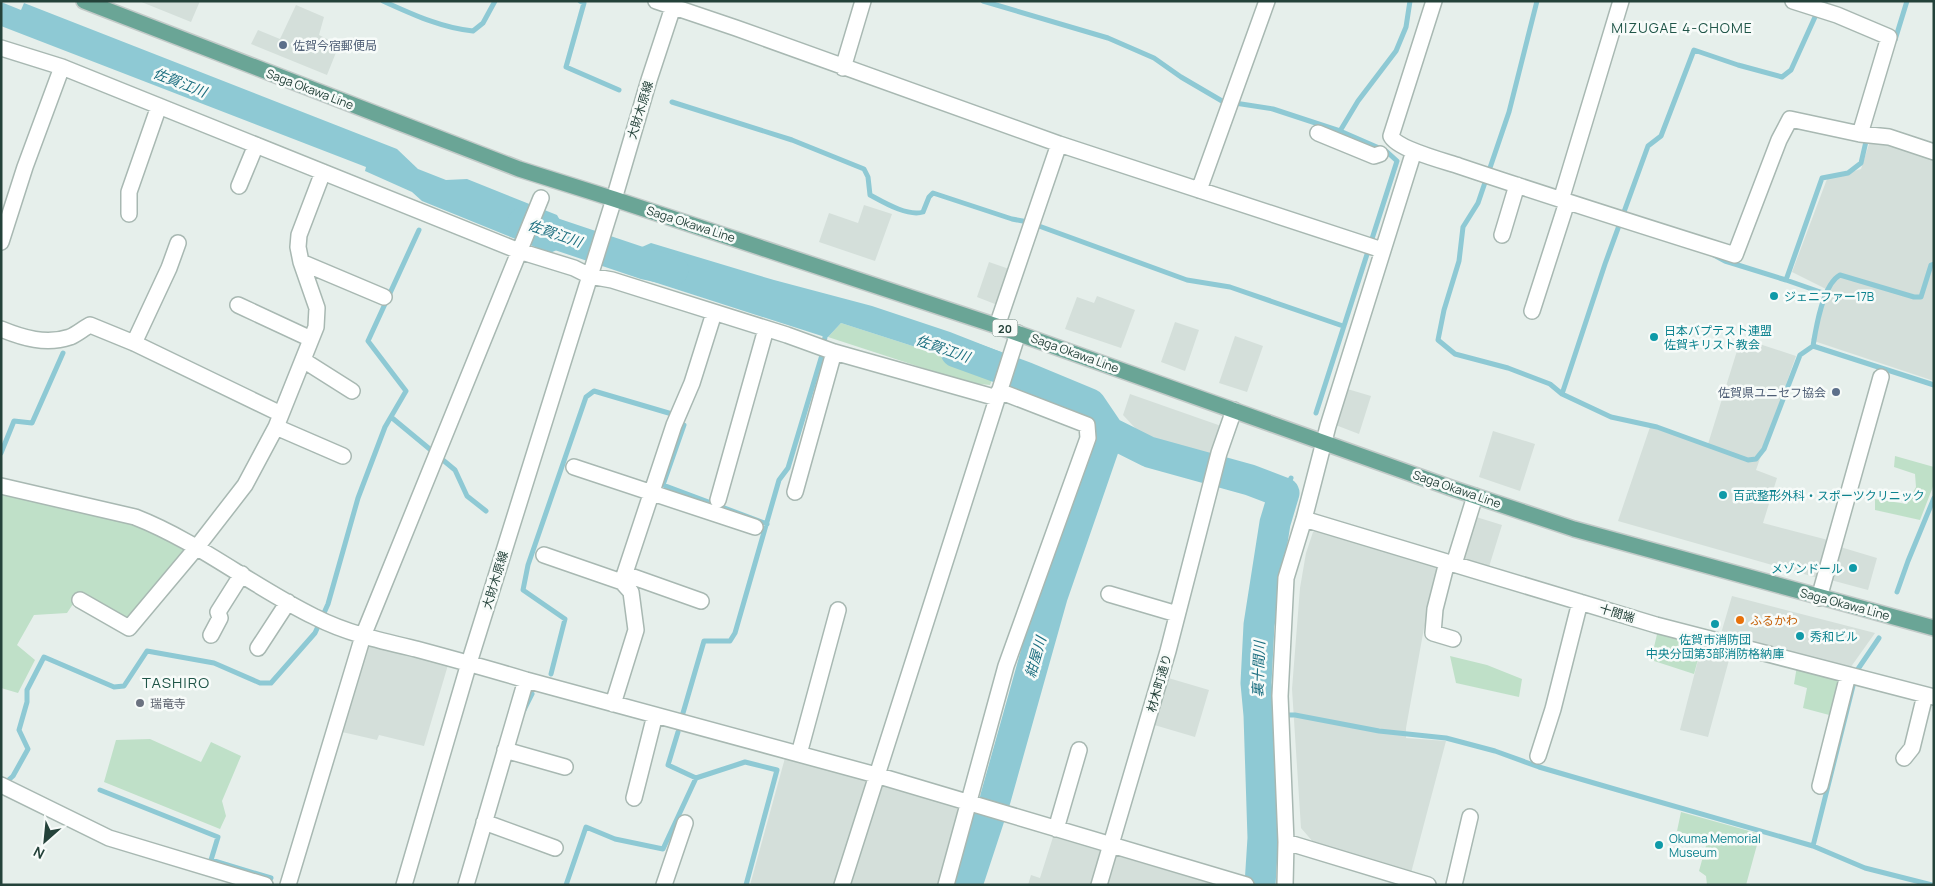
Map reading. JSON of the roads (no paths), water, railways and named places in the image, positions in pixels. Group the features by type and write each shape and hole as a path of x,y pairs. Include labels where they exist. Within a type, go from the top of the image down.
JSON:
{"main road":[{"name":"Saga Okawa Line","path":"84,1 519,169 998,326 1234,410 1474,499 1819,598 1934,628"}],"street":[{"path":"656,1 675,4 843,68 1059,144 1379,249"},
{"path":"843,68 863,1"},
{"path":"1199,190 1266,1"},
{"path":"1434,1 1391,136 1393,141 1414,151 1735,255 1779,140 1790,119 1867,135 1889,137 1934,152"},
{"path":"1532,311 1621,1"},
{"path":"1793,1 1837,15 1889,37 1867,135"},
{"name":"大財木原線","path":"404,885 469,663 608,219 649,80 675,4"},
{"path":"1,48 62,67 519,251 574,268 590,276 612,280 826,349 999,392 1087,425 1088,438 1006,666 946,885"},
{"path":"1,242 25,167 62,67"},
{"path":"129,214 129,192 159,106"},
{"path":"1318,133 1374,156 1380,154"},
{"path":"998,326 1059,144"},
{"path":"239,186 256,145"},
{"path":"1285,885 1286,842 1281,677 1286,578 1379,249 1414,151"},
{"path":"80,600 129,628 197,547 245,485 278,421 316,327 317,308 301,262 298,247 299,235 323,172"},
{"path":"1502,235 1518,185"},
{"path":"288,885 363,636 541,198"},
{"path":"134,342 169,268 178,243"},
{"path":"301,262 384,297"},
{"path":"238,305 311,339"},
{"path":"613,704 636,630 631,592 624,578 674,425 692,383 714,313"},
{"path":"1,330 19,336 46,341 70,336 90,325 134,342 343,456"},
{"path":"718,500 766,329"},
{"path":"842,885 1018,333"},
{"path":"795,492 826,349"},
{"path":"304,360 352,391"},
{"path":"1819,598 1881,377"},
{"name":"材木町通り","path":"1099,885 1177,614 1219,453 1234,410"},
{"path":"574,467 755,527"},
{"path":"1,486 135,516 197,547 321,620 363,636 469,663 876,775 1241,884"},
{"path":"1453,639 1433,633 1435,609 1474,499"},
{"name":"十間端","path":"1304,519 1656,624 1929,696"},
{"path":"544,555 701,601"},
{"path":"211,635 220,618 218,612 242,574"},
{"path":"1109,594 1177,614"},
{"path":"258,648 288,602"},
{"path":"1538,756 1553,709 1580,602"},
{"path":"799,754 838,610"},
{"path":"1820,786 1848,675"},
{"path":"466,885 526,680"},
{"path":"1904,758 1912,748 1929,696"},
{"path":"634,798 655,715"},
{"path":"506,750 565,767"},
{"path":"1056,829 1078,750"},
{"path":"3,785 109,838 265,885"},
{"path":"1454,885 1470,816"},
{"path":"484,822 555,848"},
{"path":"668,884 685,823"},
{"path":"1286,842 1428,885"}],"water":[{"path":"1,2 21,10 24,3 397,149 418,169 446,180 467,179 557,215 566,231 559,249 550,253 422,201 412,192 365,171 366,167 1,26"},
{"path":"651,243 774,280 872,306 950,332 1001,352 993,377 984,369 841,323 828,337 825,337 626,273 635,250"}],"waterway":[{"path":"383,1 438,24 473,31 483,23 495,1"},
{"path":"580,1 584,3 566,67 619,90"},
{"path":"983,1 1108,38 1154,58 1181,77 1222,101 1273,109 1340,131 1386,151 1397,161 1316,413"},
{"path":"1340,131 1358,101 1396,51 1406,27 1410,1"},
{"path":"1537,1 1509,112 1478,203 1463,227 1459,261 1444,310 1438,340 1455,354 1508,368 1550,384 1562,394 1611,417 1657,427 1748,460 1756,459 1764,449 1800,355 1813,346"},
{"path":"1895,40 1907,1"},
{"path":"1562,394 1605,264 1648,146 1661,136 1694,50 1782,77 1791,70 1815,17"},
{"path":"672,102 792,140 864,169 868,177 870,195 903,211 923,212 929,197 933,193 1012,219 1028,222 1187,280 1230,287 1343,326"},
{"path":"1826,294 1786,280 1822,178 1848,173 1861,163 1867,137"},
{"name":"佐賀江川","path":"523,223 645,264 673,270"},
{"path":"4,784 13,776 28,749 19,730 27,702 27,690 44,657 114,687 124,686 147,651 214,663 260,683 271,683 315,633 328,604 358,498 385,427 406,391 368,341 419,230"},
{"path":"1712,254 1725,261 1786,280"},
{"path":"1934,264 1931,265 1921,297 1914,297 1840,275 1834,280 1825,296 1818,318 1813,346 1934,385"},
{"path":"683,713 704,641 730,641 735,633 779,480 788,468 822,355 825,337"},
{"name":"裏十間川","path":"956,352 1025,377 1090,404 1109,432 1149,452 1250,480 1284,493 1275,523 1259,625 1256,683 1259,715 1263,838 1260,885"},
{"path":"1,453 14,421 32,423 63,353"},
{"path":"551,674 565,619 523,590 528,565 586,397 594,391 672,414"},
{"path":"391,417 455,470 467,496 486,511"},
{"path":"684,425 663,485 767,524"},
{"name":"紺屋川","path":"967,885 995,800 1052,597 1109,432"},
{"path":"1284,493 1291,478"},
{"path":"1897,592 1934,498"},
{"path":"1858,669 1879,638"},
{"path":"1813,846 1854,682"},
{"path":"524,710 532,694"},
{"path":"1259,715 1295,715 1379,731 1446,738 1495,751 1539,767 1813,846 1865,868 1932,885"},
{"path":"678,732 668,765 696,778 745,762 777,770 746,885"},
{"path":"566,885 586,827 615,839 663,849 696,778"},
{"path":"100,790 218,837 211,860 271,878"}],"place":[{"name":"佐賀今宿郵便局","path":"283,45"},
{"name":"ジェニファー17B","path":"1774,296"},
{"name":"日本バプテスト連盟 佐賀キリスト教会","path":"1654,337"},
{"name":"佐賀県ユニセフ協会","path":"1836,392"},
{"name":"百武整形外科・スポーツクリニック","path":"1723,495"},
{"name":"メゾンドール","path":"1853,568"},
{"name":"ふるかわ","path":"1740,620"},
{"name":"佐賀市消防団 中央分団第3部消防格納庫","path":"1715,624"},
{"name":"秀和ビル","path":"1800,636"},
{"name":"瑞竜寺","path":"140,703"},
{"name":"Okuma Memorial Museum","path":"1659,845"}],"district":[{"name":"MIZUGAE 4-CHOME","path":"1682,27"},
{"name":"TASHIRO","path":"176,682"}]}
